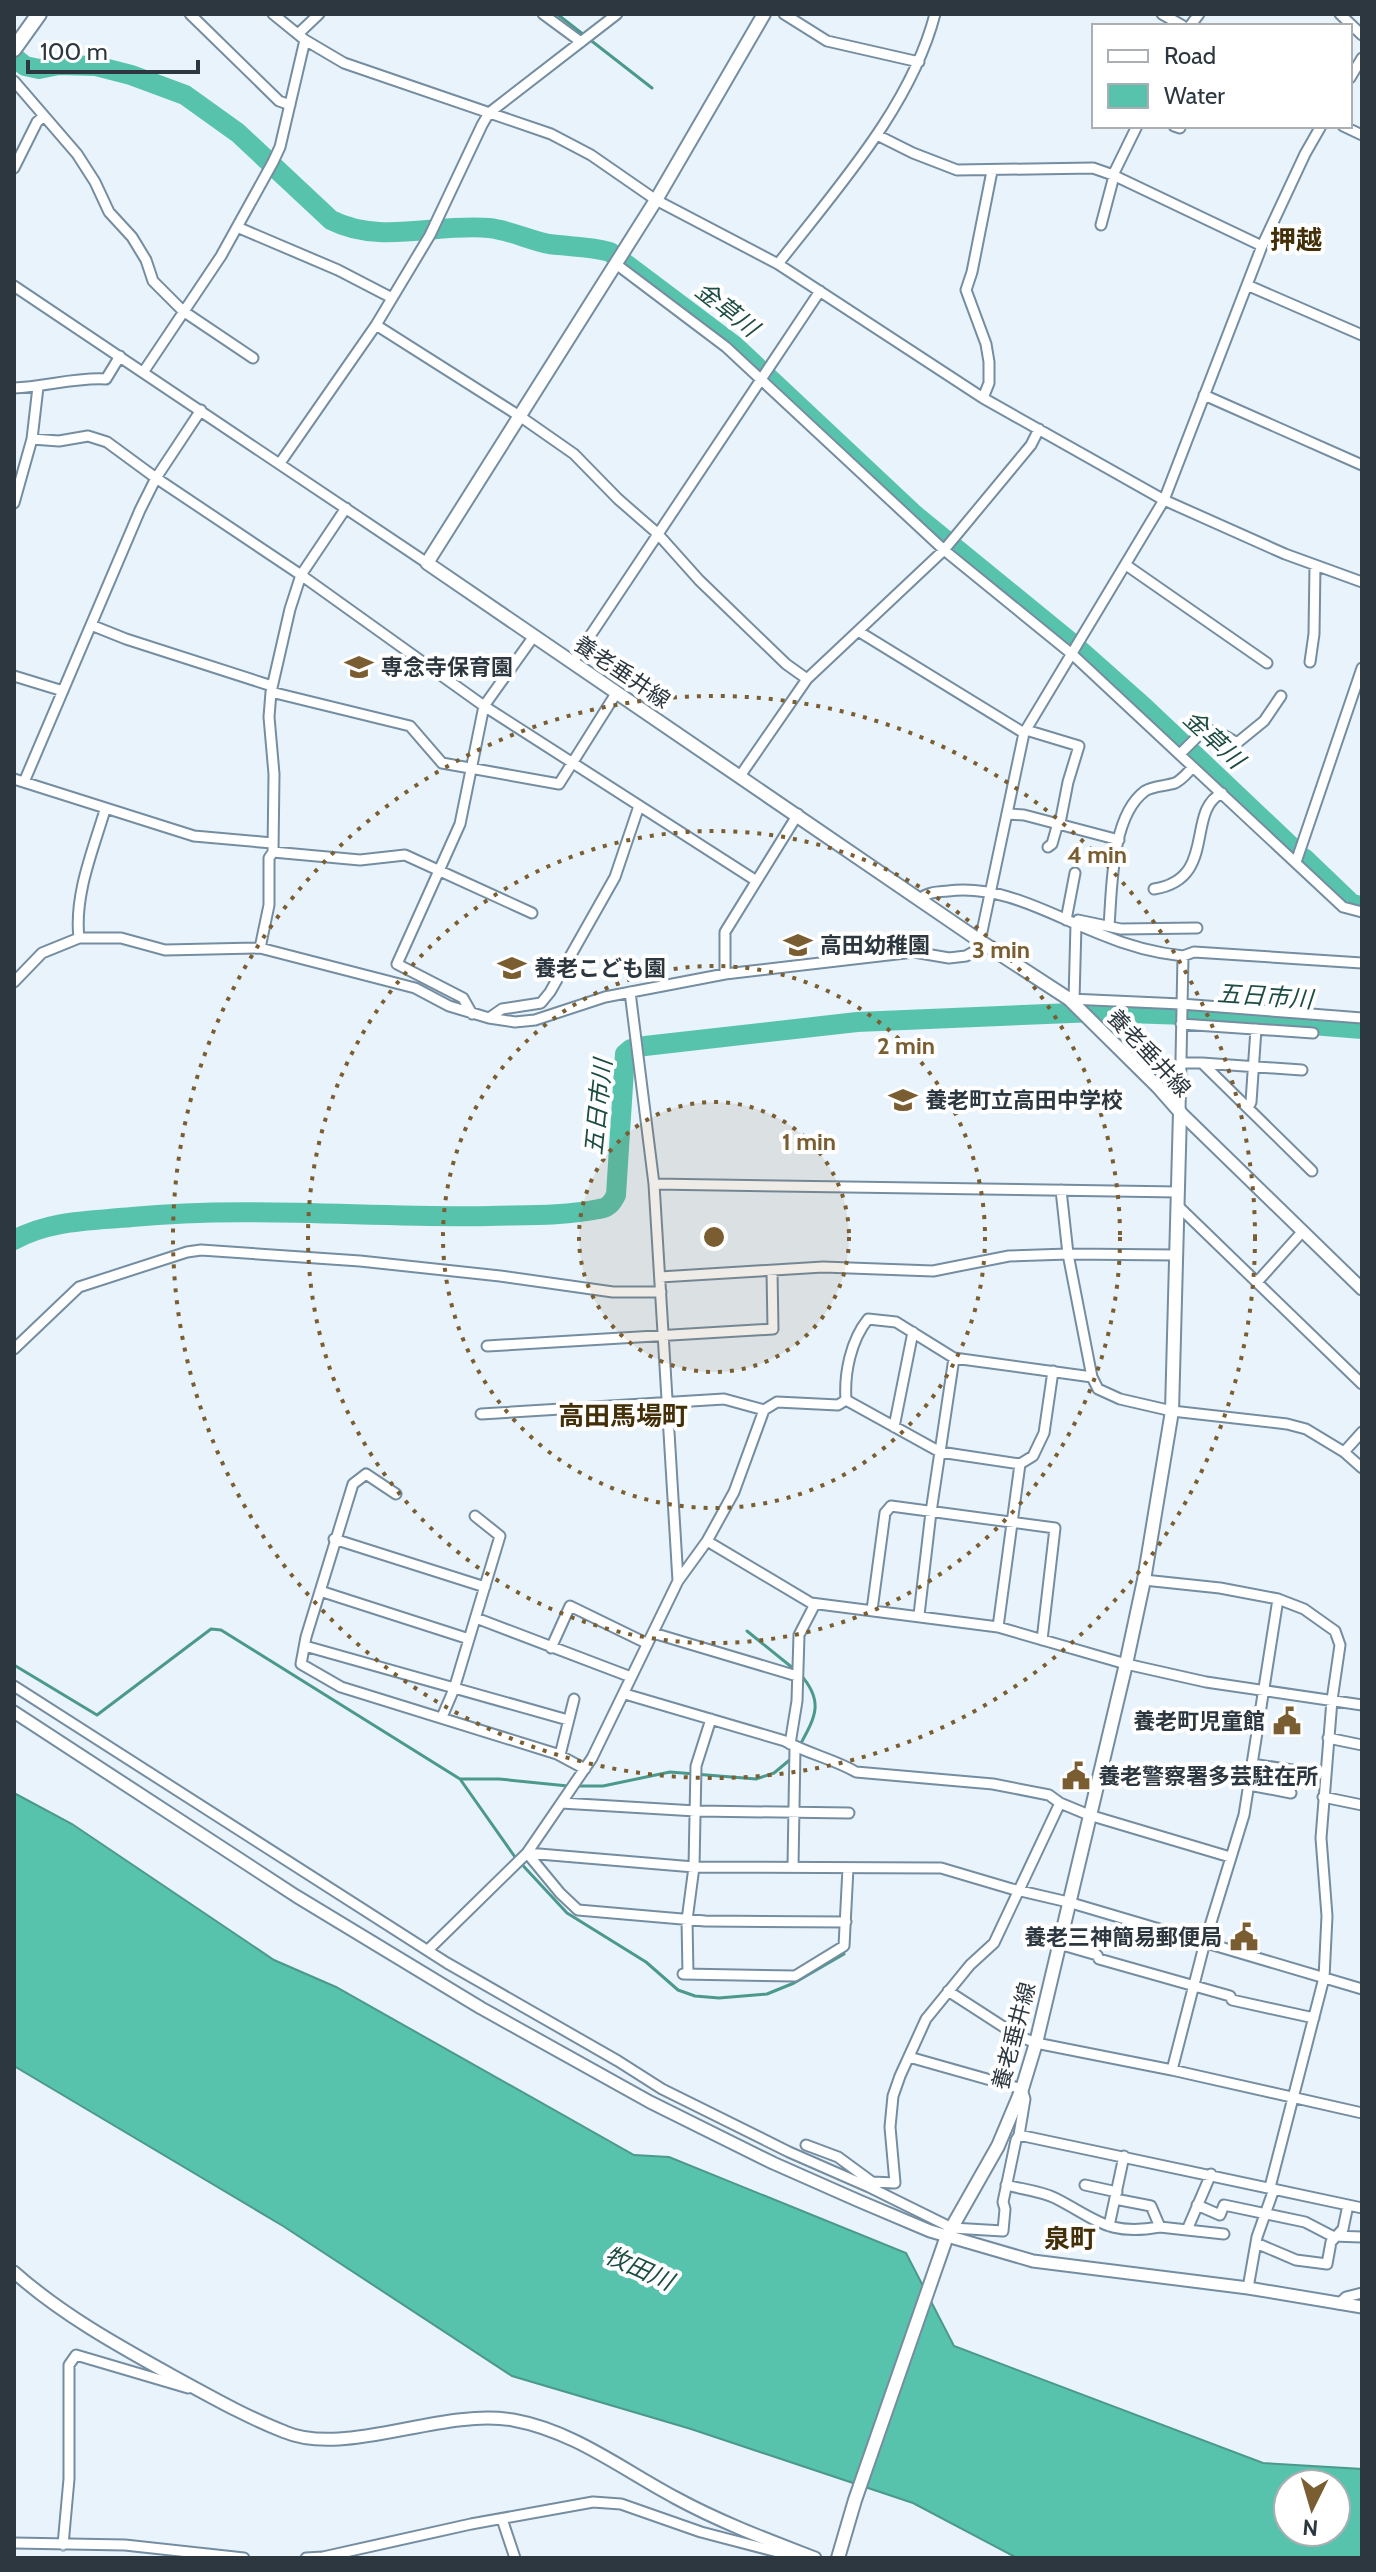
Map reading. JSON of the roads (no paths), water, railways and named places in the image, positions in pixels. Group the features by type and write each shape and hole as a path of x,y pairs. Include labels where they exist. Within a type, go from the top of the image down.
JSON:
{"main road":[{"path":"15,47 39,14"},
{"path":"427,563 619,261 764,14"},
{"name":"養老垂井線","path":"427,563 1074,1002 1180,1112 1172,1411 1144,1580 1126,1664 1036,2043 1022,2089 998,2146 949,2232 855,2500 838,2558"}],"street":[{"path":"190,14 279,101 290,105"},
{"path":"273,14 301,37 344,63 551,134 591,155 656,200 778,264 983,398 1164,500 1285,554 1362,582"},
{"path":"144,371 221,256 273,162 280,147 290,105 301,37 319,14"},
{"path":"543,14 581,42"},
{"path":"280,463 376,325 430,235 489,113 617,14"},
{"path":"784,14 827,41 919,62"},
{"path":"778,264 877,135 919,62 935,14"},
{"path":"1162,14 1180,24"},
{"path":"14,81 77,154 109,212 132,237 146,260 153,281 183,311 253,358"},
{"path":"14,168 37,122 43,117"},
{"path":"1101,225 1114,176 1136,128"},
{"path":"14,982 18,973 42,953 79,938 121,938 165,950 260,948 415,988 472,1014 515,1022 535,1020 605,997 725,974 914,952 949,958 966,956 983,943 1025,732 1164,500 1262,246 1320,128"},
{"path":"877,135 957,170 1093,168 1262,246"},
{"path":"983,398 989,383 989,362 986,344 966,290 992,171"},
{"path":"237,227 338,270 392,298"},
{"path":"619,261 726,347 944,550 1184,750 1193,767 1343,907 1362,912"},
{"path":"1247,285 1362,335"},
{"path":"14,286 427,563"},
{"path":"572,663 820,291"},
{"path":"376,325 574,454 657,533 699,580 786,664 807,679"},
{"path":"14,388 86,378 106,379 120,356"},
{"path":"14,503 32,439 38,387"},
{"path":"1204,395 1362,465"},
{"path":"201,410 156,478 63,691 19,781 194,836 360,860 405,855 532,913"},
{"path":"740,776 807,679 944,550 1031,445 1039,429"},
{"path":"32,439 59,441 88,436 107,442 484,706 755,880"},
{"path":"260,948 269,905 269,858 272,848 274,774 269,717 272,689 301,575 346,508"},
{"path":"1126,565 1267,663"},
{"path":"1310,662 1314,634 1315,565"},
{"path":"91,625 272,689 410,726 442,763 559,784 617,692"},
{"path":"858,631 1025,732 1079,746 1059,823 1048,847"},
{"path":"472,1014 463,998 397,964 460,824 484,706 534,636"},
{"path":"1296,862 1362,668"},
{"path":"14,676 63,691"},
{"path":"1184,750 1208,729 1237,743 1264,721 1281,696"},
{"path":"1109,926 1114,863 1119,840 1134,803 1147,790 1179,782 1193,767"},
{"path":"1154,889 1177,881 1190,867 1208,803 1222,793"},
{"path":"489,1018 502,1009 541,1003 550,992 615,877 639,806"},
{"path":"79,938 80,908 88,868 105,810"},
{"path":"725,974 725,932 798,814"},
{"path":"1008,814 1059,823 1119,840"},
{"path":"1075,873 1071,922 1074,1002 1181,1004 1362,1018"},
{"path":"919,899 927,893 970,888 991,891 1131,945 1183,956 1194,952 1362,963"},
{"path":"1071,922 1078,920 1143,929 1197,928"},
{"path":"1183,956 1180,1112 1362,1289"},
{"path":"630,992 654,1184 678,1581"},
{"path":"1181,1024 1313,1033"},
{"path":"1248,1108 1256,1029"},
{"path":"1180,1063 1302,1070"},
{"path":"1202,1063 1312,1171"},
{"path":"654,1184 1061,1190 1178,1199 1362,1384"},
{"path":"1061,1190 1068,1254 1092,1377 1098,1389 1172,1411 1287,1424 1306,1429 1344,1452 1362,1468"},
{"path":"1258,1281 1303,1231"},
{"path":"14,1349 79,1287 201,1250 360,1261 613,1292 661,1292"},
{"path":"660,1277 823,1267 933,1271 1009,1256 1176,1255"},
{"path":"487,1346 773,1329 772,1271"},
{"path":"846,1400 845,1383 857,1333 868,1319 896,1322 954,1358 1092,1377"},
{"path":"894,1427 913,1332"},
{"path":"919,1615 954,1358"},
{"path":"846,1400 940,1452 1020,1464 1033,1456 1044,1433 1053,1371"},
{"path":"481,1414 724,1399 764,1410"},
{"path":"428,1950 527,1853 585,1769 625,1694 646,1643 678,1581 707,1541 734,1492 764,1410 777,1402 838,1405 846,1400"},
{"path":"1344,1452 1362,1432"},
{"path":"998,1627 1020,1464"},
{"path":"396,1494 366,1474 353,1484 334,1539 301,1664 341,1687 560,1755 585,1769"},
{"path":"872,1610 885,1513 891,1506 1055,1528 1042,1640"},
{"path":"442,1717 454,1689 500,1536 475,1516"},
{"path":"334,1539 485,1587"},
{"path":"707,1541 815,1604 998,1627 1126,1664 1206,1682 1362,1705"},
{"path":"1144,1580 1220,1588 1278,1599 1304,1609 1335,1631 1340,1645 1323,1797 1322,1851 1327,1916 1324,1978 1256,2243 1248,2288"},
{"path":"320,1591 469,1639"},
{"path":"1172,2070 1205,1942 1244,1815 1278,1599"},
{"path":"793,1867 793,1745 799,1635 815,1604"},
{"path":"551,1648 570,1606 646,1643"},
{"path":"476,1618 631,1677"},
{"path":"653,1633 797,1676"},
{"path":"305,1646 568,1720"},
{"path":"14,1686 488,1988 662,2089 789,2152 870,2184 895,2183 890,2143 893,2096 926,2019 994,1943 1060,1803"},
{"path":"625,1694 793,1745 856,1772 993,1784 1049,1795 1089,1815 1230,1857"},
{"path":"560,1755 574,1699"},
{"path":"14,1712 366,1940 540,2042 650,2102 773,2163 949,2232 1033,2261 1248,2288 1362,2307"},
{"path":"711,1719 696,1766 694,1867 687,1920 685,1974 795,1976 844,1946 848,1868"},
{"path":"1328,1738 1362,1745"},
{"path":"1252,1764 1325,1772"},
{"path":"1249,1785 1291,1793"},
{"path":"1323,1797 1362,1805"},
{"path":"561,1803 696,1811 849,1813"},
{"path":"527,1853 694,1867 941,1868 1068,1902 1362,1989"},
{"path":"527,1853 578,1910 687,1920 846,1922"},
{"path":"1059,1944 1097,1955 1099,1959 1120,1966 1230,1996 1232,2000 1314,2018"},
{"path":"948,1991 1016,2035 1036,2043 1362,2113"},
{"path":"806,2145 838,2157 870,2184 949,2232 1003,2231 1006,2185 1025,2099 1022,2089 909,2057"},
{"path":"1019,2135 1362,2208"},
{"path":"1109,2226 1124,2156"},
{"path":"1187,2230 1211,2174"},
{"path":"1006,2185 1053,2197 1078,2213 1109,2226 1127,2230 1160,2227 1224,2234"},
{"path":"1085,2185 1151,2206 1160,2227"},
{"path":"1197,2205 1220,2215 1224,2205 1305,2222 1332,2236 1362,2237"},
{"path":"1256,2243 1296,2260 1327,2264 1331,2242 1343,2229 1348,2205"},
{"path":"14,2272 103,2337 287,2433 314,2439 340,2439 480,2418 513,2420 562,2435 712,2517 810,2556"},
{"path":"1339,2304 1346,2297 1362,2293"},
{"path":"63,2545 69,2479 69,2365 76,2355 188,2388 194,2387"},
{"path":"306,2558 593,2502 621,2504 701,2532 793,2556 810,2556"},
{"path":"502,2519 515,2558"},
{"path":"14,2543 125,2545 244,2558"}],"water":[{"name":"牧田川","path":"14,1793 72,1824 274,1960 336,1987 634,2155 669,2157 906,2253 954,2346 1263,2463 1346,2468 1272,2468 1272,2548 1352,2548 1352,2468 1362,2469 1362,2558 1017,2558 913,2503 691,2429 512,2376 283,2226 14,2066"}],"waterway":[{"path":"557,14 652,88"},
{"name":"金草川","path":"14,57 25,66 39,69 59,65 96,66 185,95 238,133 331,220 350,227 389,232 489,228 549,244 610,252 735,346 915,515 1073,644 1144,707 1295,850"},
{"name":"金草川","path":"1304,858 1352,904 1362,906"},
{"name":"五日市川","path":"14,1240 28,1233 72,1222 177,1214 266,1212 490,1216 558,1214 602,1208 609,1205 616,1195 625,1054 631,1049 645,1046 857,1022 1096,1012 1187,1015 1362,1029"},
{"path":"14,1665 97,1715 211,1629 221,1630 460,1779 515,1857 567,1913 646,1962 678,1990 695,1996 719,1998 767,1994 794,1983 844,1954"},
{"path":"747,1631 794,1669"},
{"path":"800,1674 815,1701 813,1717 800,1745"},
{"path":"576,1786 603,1786 670,1772 756,1779 774,1773 792,1758"},
{"path":"460,1779 499,1779 568,1786"}],"place":[{"name":"専念寺保育園","path":"359,667"},
{"name":"高田幼稚園","path":"798,945"},
{"name":"養老こども園","path":"512,968"},
{"name":"養老町立高田中学校","path":"903,1100"},
{"name":"養老町児童館","path":"1287,1721"},
{"name":"養老警察署多芸駐在所","path":"1076,1776"},
{"name":"養老三神簡易郵便局","path":"1244,1937"}],"district":[{"name":"押越","path":"1296,240"},
{"name":"高田馬場町","path":"623,1416"},
{"name":"泉町","path":"1070,2239"}]}
